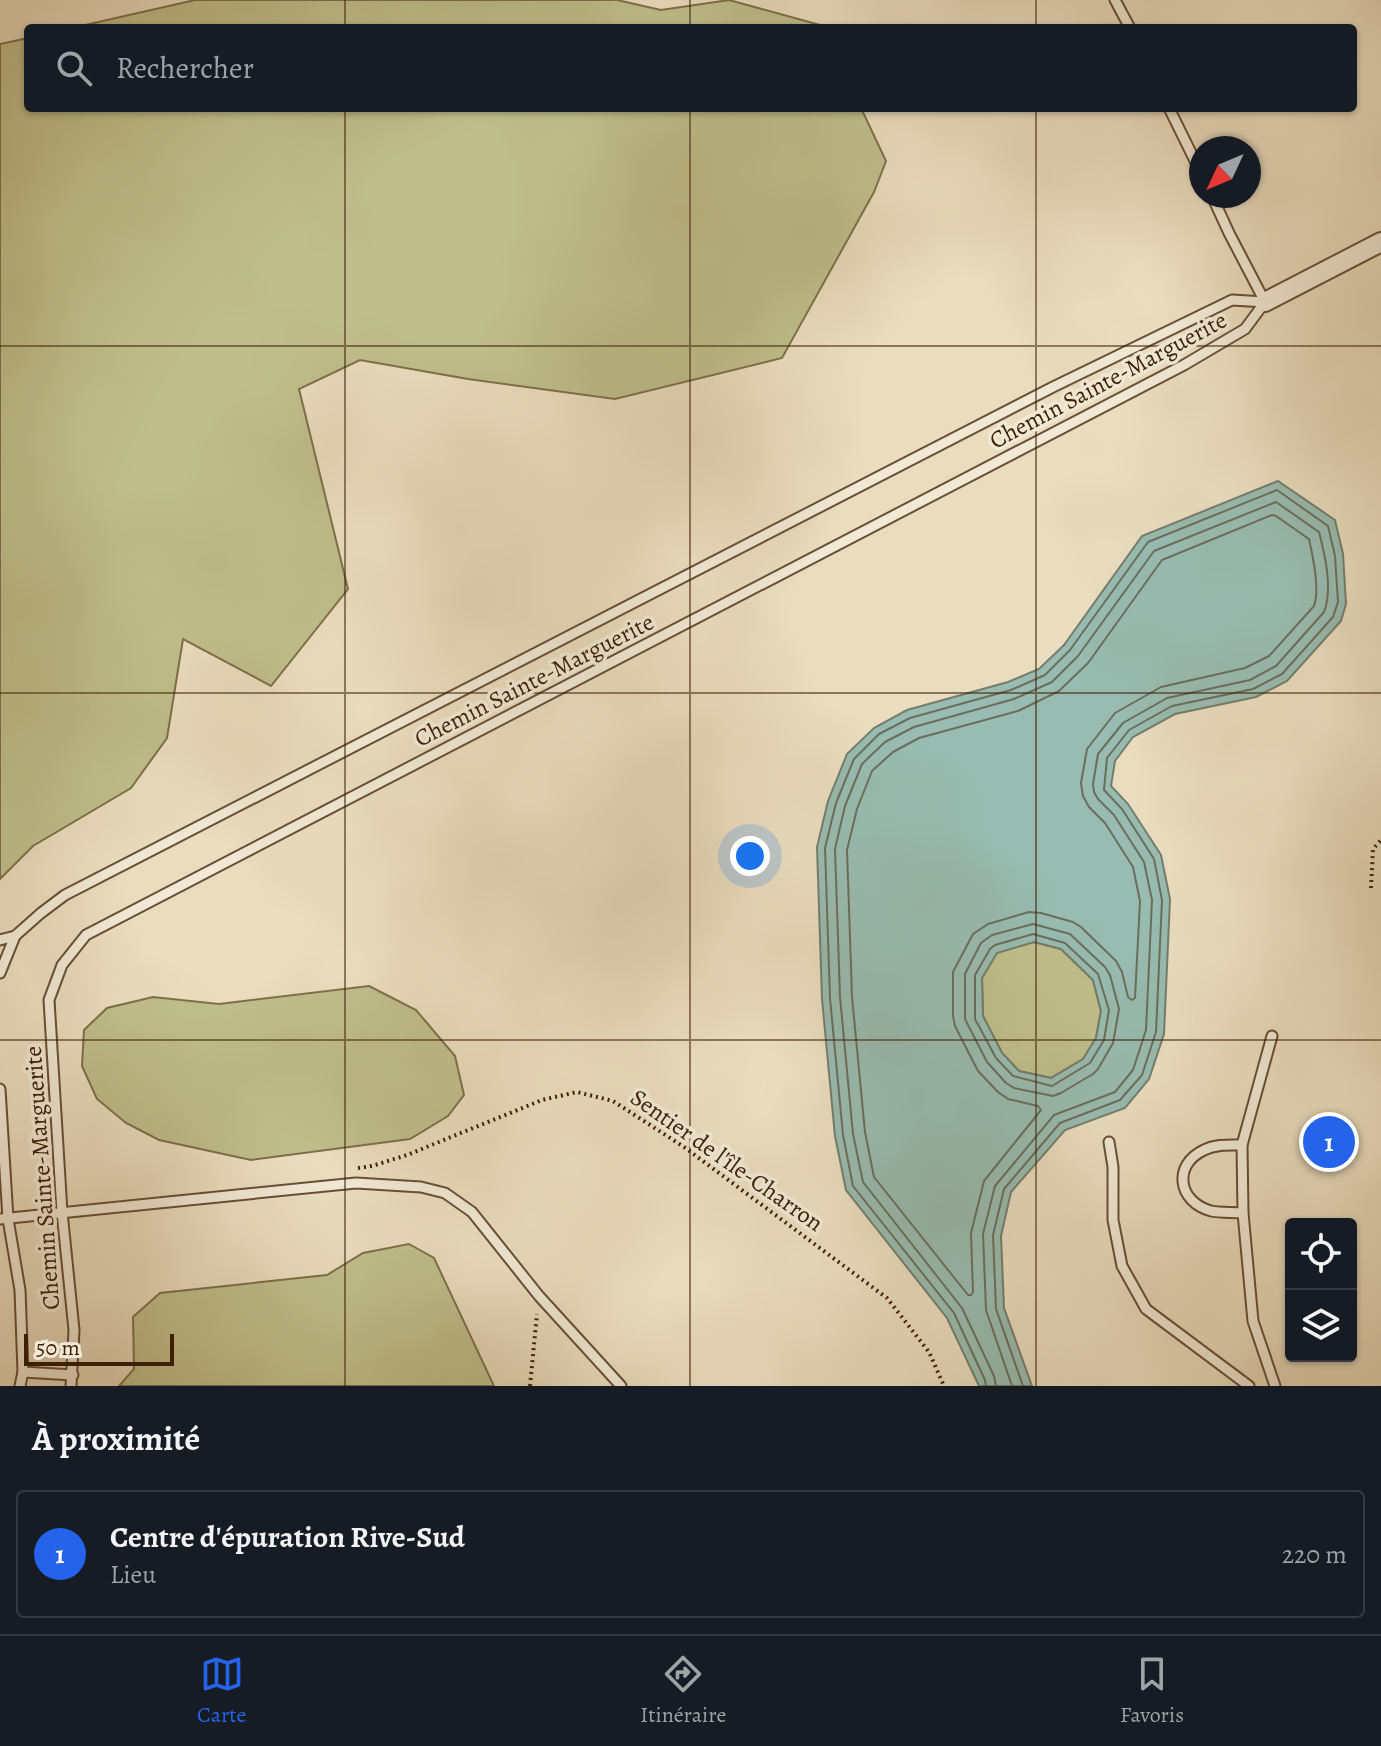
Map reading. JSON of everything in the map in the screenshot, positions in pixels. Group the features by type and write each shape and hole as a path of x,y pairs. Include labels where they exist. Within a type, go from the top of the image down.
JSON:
{"street":[{"path":"1265,302 1381,242"}],"lane":[{"path":"1115,0 1128,24"},
{"path":"1171,112 1189,149"},
{"path":"1218,208 1265,302"},
{"name":"Chemin Sainte-Marguerite","path":"0,973 15,936 65,895 1053,387 1232,300 1265,302"},
{"name":"Chemin Sainte-Marguerite","path":"72,1381 74,1330 62,1212 49,1000 62,965 86,935 1184,365 1245,329 1265,302"},
{"path":"0,940 15,936"},
{"path":"1272,1036 1242,1145 1243,1213 1253,1321 1275,1386"},
{"name":"Chemin Sainte-Marguerite","path":"0,1089 4,1219 20,1290 23,1372 20,1386"},
{"path":"1109,1142 1113,1167 1113,1220 1122,1266 1146,1309 1249,1386"},
{"path":"1242,1145 1219,1145 1193,1156 1184,1168 1182,1183 1188,1196 1202,1207 1211,1211 1243,1213"},
{"path":"4,1219 356,1183 421,1187 445,1193 472,1212 539,1296 621,1386"},
{"path":"23,1372 72,1381"}],"path":[{"path":"1371,888 1373,849 1381,840"},
{"name":"Sentier de l'île-Charron","path":"356,1168 407,1155 542,1100 577,1092 613,1101 684,1147 887,1298 929,1352 944,1386"},
{"path":"530,1386 539,1296"}],"green space":[{"path":"195,0 617,0 661,10 729,0 816,24 90,24"},
{"path":"24,39 24,112 863,112 886,161 874,192 782,358 615,399 468,379 360,360 299,389 348,589 271,686 183,639 167,738 131,788 33,846 0,879 0,44"},
{"path":"1034,942 1061,949 1093,980 1101,1011 1096,1038 1083,1059 1051,1078 1019,1071 1002,1053 983,1016 982,978 997,952"},
{"path":"369,986 416,1010 455,1056 464,1095 448,1116 410,1139 251,1160 159,1140 126,1123 97,1099 82,1066 84,1030 107,1008 153,997 219,1004"},
{"path":"409,1244 434,1258 494,1386 119,1386 134,1369 133,1317 160,1293 327,1275 363,1253"}],"water":[{"path":"1278,481 1335,520 1343,554 1346,604 1341,621 1287,681 1256,697 1175,714 1133,737 1115,761 1111,786 1128,804 1161,855 1170,899 1164,1034 1149,1079 1125,1108 1065,1130 1011,1192 1001,1236 1004,1308 1032,1386 979,1386 947,1318 846,1190 835,1136 822,999 817,847 828,801 847,754 874,728 907,710 1008,682 1039,669 1064,645 1142,536","holes":["1034,942 1061,949 1093,980 1101,1011 1096,1038 1083,1059 1051,1078 1019,1071 1002,1053 983,1016 982,978 997,953"]}],"place":[{"name":"Centre d'épuration Rive-Sud","path":"1329,1142"}]}
